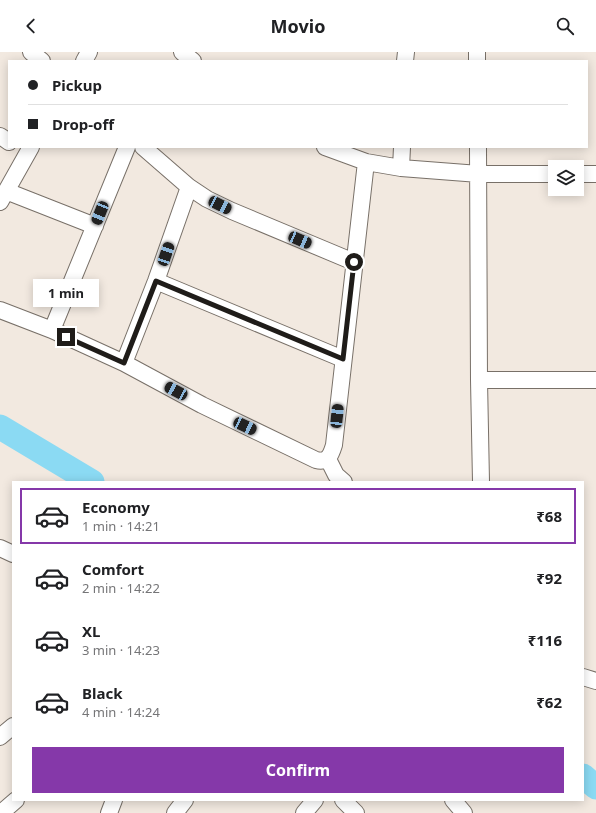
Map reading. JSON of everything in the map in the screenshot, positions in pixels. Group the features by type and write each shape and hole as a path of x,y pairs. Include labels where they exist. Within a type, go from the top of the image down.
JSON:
{"street":[{"path":"31,52 41,60"},
{"path":"182,52 192,60"},
{"path":"52,330 127,148"},
{"path":"144,148 189,187 207,199 354,262"},
{"path":"328,148 366,162 401,168 478,174 548,174"},
{"path":"401,168 402,148"},
{"path":"478,148 481,481"},
{"path":"25,149 3,197 95,226"},
{"path":"0,310 52,330 124,363 202,405 316,460 322,461 328,459 334,445 366,162"},
{"path":"584,174 596,174"},
{"path":"124,363 156,281 189,187"},
{"path":"156,281 343,359"},
{"path":"479,380 596,380"},
{"path":"328,459 336,475 343,481"},
{"path":"0,548 12,554"},
{"path":"584,678 596,681"},
{"path":"0,737 12,727"},
{"path":"1,813 15,801"},
{"path":"109,813 114,801"},
{"path":"175,813 184,801"},
{"path":"304,813 315,801"},
{"path":"344,801 356,813"},
{"path":"454,801 464,813"}],"waterway":[{"path":"0,427 90,481"},
{"path":"584,777 596,787"}],"route":[{"path":"66,337 124,363 156,281 343,359 354,262"}]}
